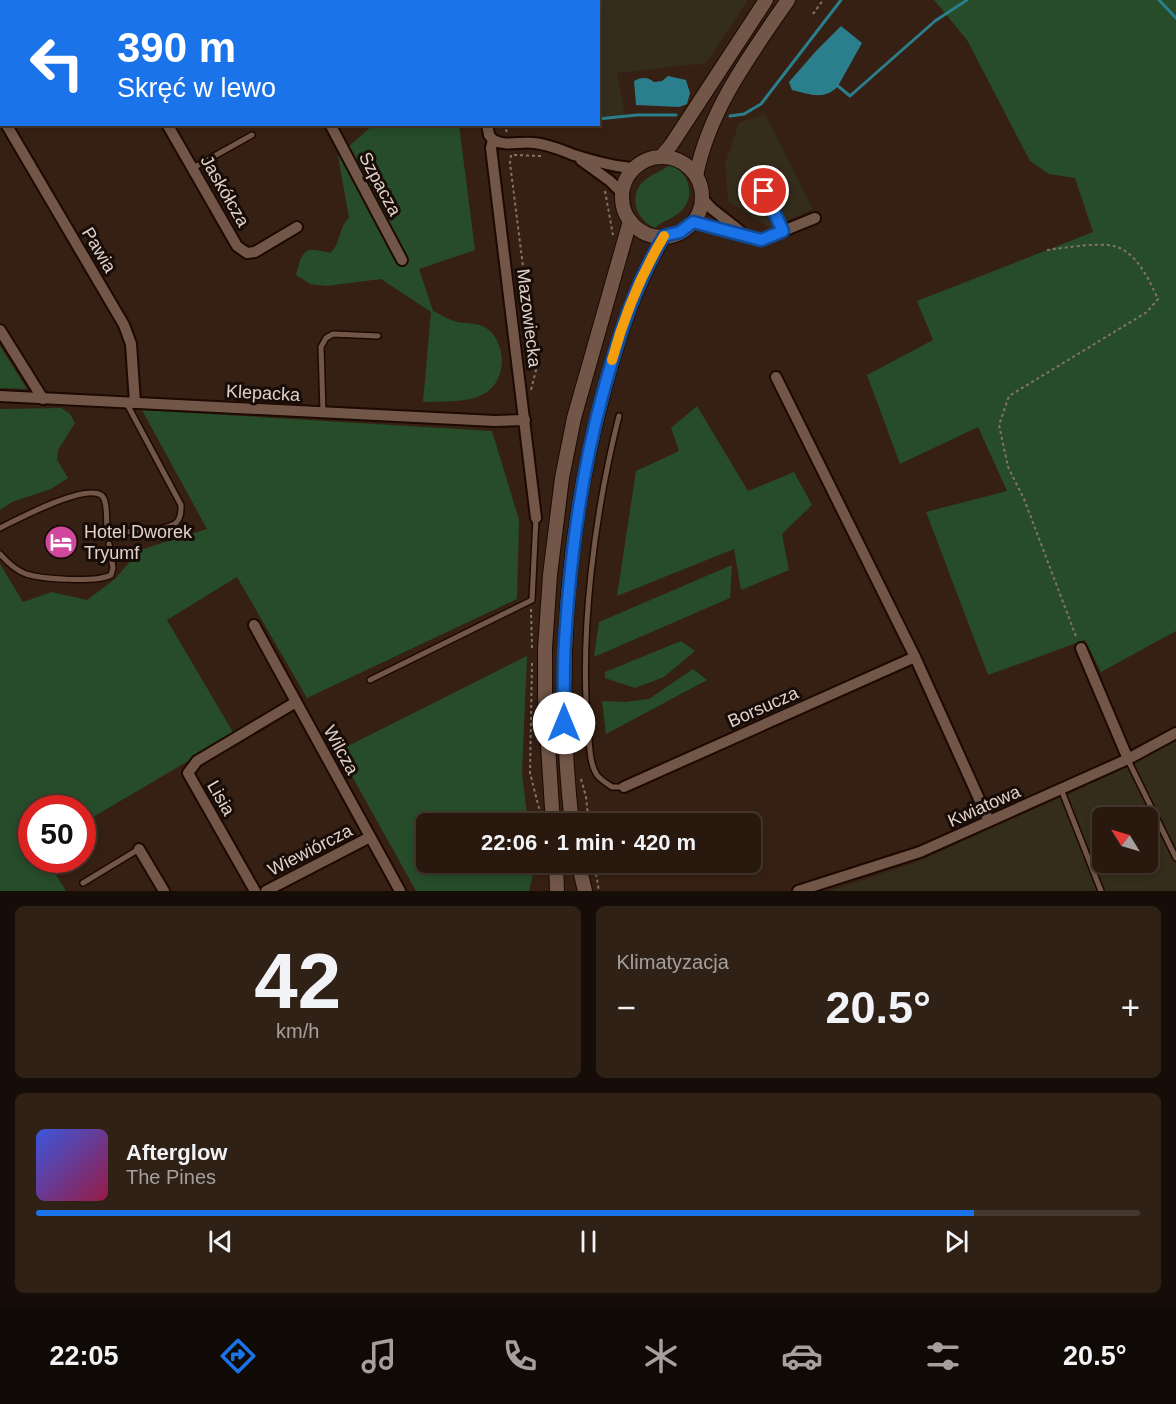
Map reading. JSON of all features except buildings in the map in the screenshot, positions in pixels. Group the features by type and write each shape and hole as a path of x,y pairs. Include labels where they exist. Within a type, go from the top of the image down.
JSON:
{"main road":[{"path":"661,157 766,0"},
{"path":"696,176 701,152 729,90 788,0"},
{"path":"661,157 677,160 691,169 696,176 702,197 693,222 680,232 664,236 645,233 630,221 625,213 622,193 625,180 633,168 646,160 661,157"},
{"path":"552,813 544,698 545,648 550,575 562,478 574,418 630,221"},
{"path":"571,813 564,723 564,644 573,540 594,428 618,337 644,271 664,236"},
{"path":"556,873 557,891"},
{"path":"581,873 585,891"}],"street":[{"name":"Pawia","path":"7,126 124,325 130,344 130,402"},
{"name":"Jaskółcza","path":"168,126 237,246 248,253 255,252 297,227"},
{"name":"Szpacza","path":"331,126 402,260"},
{"name":"Mazowiecka","path":"487,126 493,140 491,148 536,518"},
{"path":"493,140 510,144 537,143 618,167 633,168"},
{"path":"573,154 610,181 622,193"},
{"path":"702,197 712,209 744,234"},
{"path":"693,222 761,240 815,218"},
{"path":"0,330 43,399"},
{"path":"776,376 915,657 989,821"},
{"name":"Klepacka","path":"0,396 495,421 525,420"},
{"name":"Wilcza","path":"254,625 400,891"},
{"path":"1081,648 1128,759"},
{"name":"Borsucza","path":"624,786 915,657"},
{"name":"Lisia","path":"255,891 188,773 197,761 296,702"},
{"name":"Kwiatowa","path":"798,891 920,852 1128,759 1176,733"},
{"name":"Wiewiórcza","path":"266,891 370,837"},
{"path":"139,849 164,891"}],"lane":[{"path":"193,168 252,135"},
{"path":"764,191 783,231"},
{"path":"323,412 321,347 326,338 333,334 378,336"},
{"path":"118,532 167,527 176,523 181,516 181,505 130,402"},
{"path":"619,416 603,492 592,573 588,627 587,716 590,754 596,774 612,787 624,786"},
{"path":"0,528 69,496 95,494 104,498 107,526"},
{"path":"370,680 532,600 536,518"},
{"path":"0,554 27,575 77,580 106,578 111,575 113,568 109,544"},
{"path":"1128,759 1176,858"},
{"path":"1061,789 1101,891"},
{"path":"83,883 139,849"}],"path":[{"path":"813,14 823,0"},
{"path":"511,155 510,164 536,370 530,398"},
{"path":"1047,250 1080,246 1114,246 1136,259 1158,299 1147,312 1009,396 999,425 1008,467 1032,520 1081,648"},
{"path":"532,600 532,652"},
{"path":"532,663 530,773 540,813"},
{"path":"596,873 599,891"}],"shaded area":[{"path":"600,0 748,0 706,63 617,73 625,115 600,119"},
{"path":"765,114 813,209 770,228 728,201 725,164 739,123"},
{"path":"1176,740 1176,891 830,891 914,863 1077,790"}],"green space":[{"path":"934,0 1176,0 1176,631 1101,672 1085,640 988,675 926,512 1007,491 978,427 900,464 867,375 933,340 917,301 1093,232 1075,178 1049,174 1030,161 967,40"},
{"path":"372,126 459,126 475,250 419,269 433,311 454,321 477,324 486,328 499,344 502,360 499,375 493,386 485,393 462,400 423,402 431,312 381,279 326,286 310,284 296,275 300,260 306,252 315,250 330,253 334,250 343,226 349,218 338,156"},
{"path":"670,164 682,173 689,186 688,200 679,213 655,228 648,224 639,213 636,207 636,193 645,180"},
{"path":"0,346 27,389 0,388"},
{"path":"697,406 748,491 794,472 812,505 782,534 789,570 741,590 734,549 617,596 636,471 679,451 671,428"},
{"path":"61,408 70,414 75,423 58,450 57,460 68,478 51,489 12,502 0,510 0,409"},
{"path":"142,410 492,431 519,520 517,599 307,698 237,577 167,620 234,734 96,815 96,795 18,795 18,873 55,873 66,891 0,891 0,564 23,602 52,592 87,600 115,579 140,550 207,529"},
{"path":"732,565 730,598 594,657 599,622"},
{"path":"681,641 695,651 664,677 635,688 605,678 605,672"},
{"path":"527,656 522,774 527,813 416,813 416,873 533,873 529,891 416,891 338,751"},
{"path":"693,669 707,680 606,734 602,701 625,702 649,699"}],"water":[{"path":"841,26 862,43 838,86 828,94 822,95 792,90 789,82"},
{"path":"668,76 686,80 690,93 687,104 679,107 636,105 634,81 644,78 654,82 662,81"}],"waterway":[{"path":"730,116 744,114 761,104 841,0"},
{"path":"838,86 850,96 935,21 967,0"},
{"path":"1159,0 1176,18"},
{"path":"600,119 637,115 676,115"}],"slow traffic":[{"path":"612,360 630,304 646,266 664,236"}],"place":[{"name":"Hotel Dworek Tryumf","path":"61,542"}],"route":[{"path":"564,723 564,644 573,540 594,428 618,337 630,304 646,266 664,236 680,232 693,222 761,240 783,231 764,191"}]}
